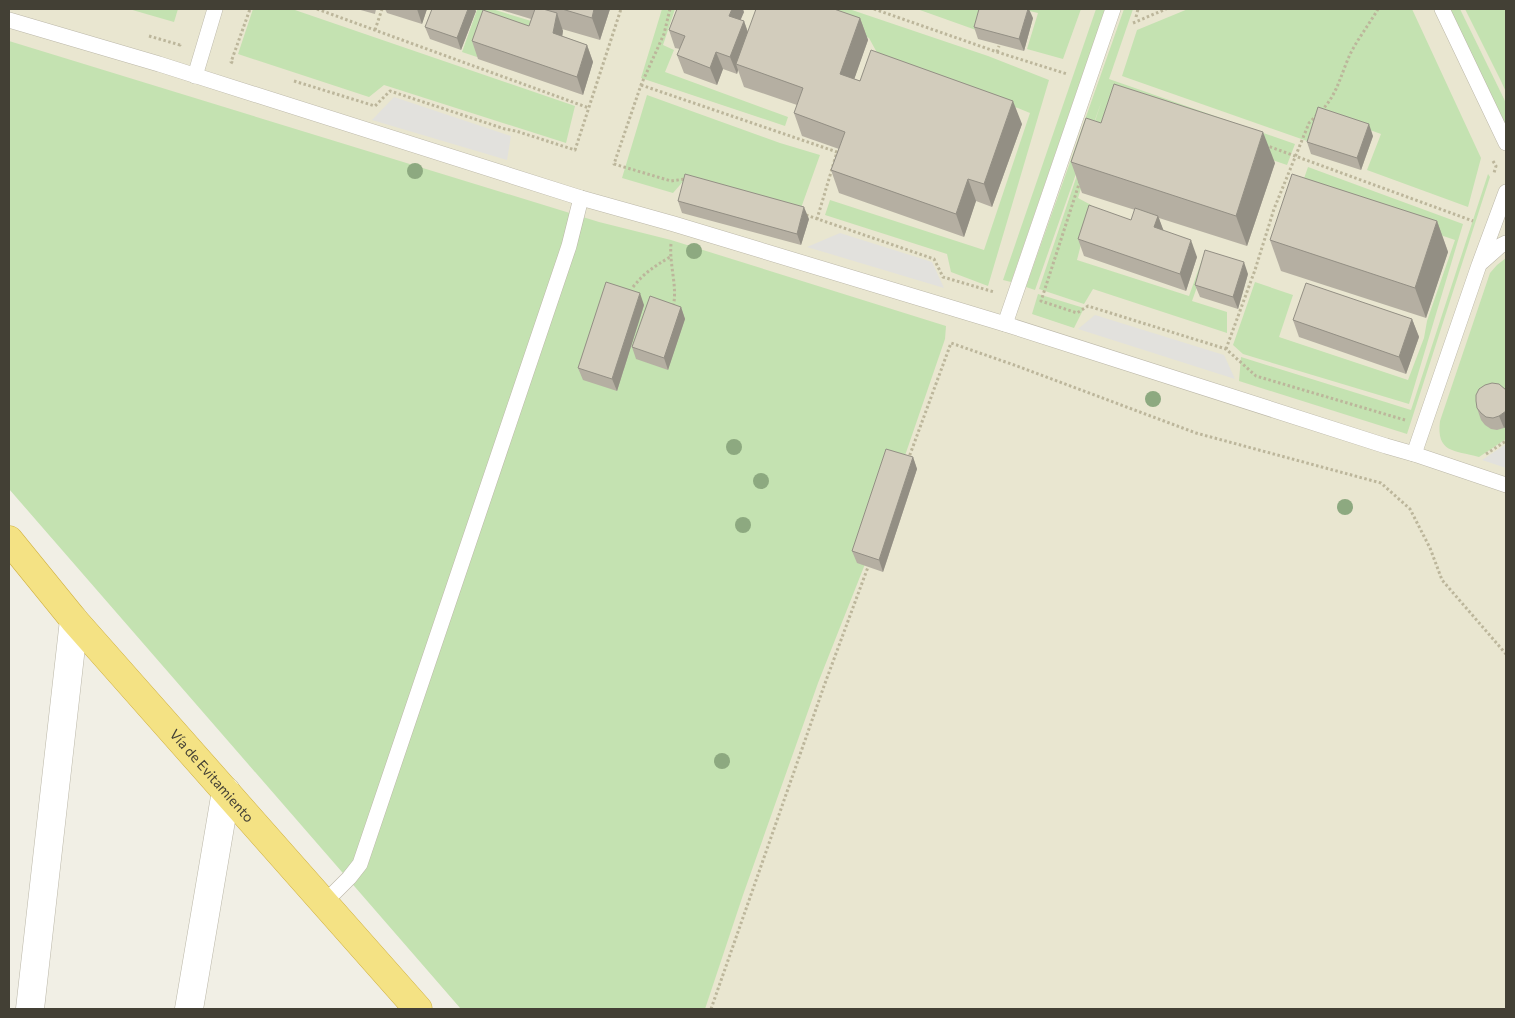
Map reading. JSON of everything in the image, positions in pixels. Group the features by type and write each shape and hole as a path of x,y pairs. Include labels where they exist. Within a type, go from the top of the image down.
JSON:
{"highway":[{"name":"Vía de Evitamiento","path":"9,540 74,620 418,1009"}],"street":[{"path":"30,1009 74,620"},
{"path":"189,1009 226,791"}],"lane":[{"path":"195,76 215,9"},
{"path":"1005,324 1113,9"},
{"path":"1442,9 1506,143"},
{"path":"9,20 195,76 581,198 674,224 1005,324 1506,485"},
{"path":"1414,454 1506,192"},
{"path":"324,903 360,864 569,246 581,198"},
{"path":"1479,265 1500,246 1506,244"}],"path":[{"path":"240,65 231,62 250,9"},
{"path":"317,9 589,108"},
{"path":"375,30 382,9"},
{"path":"294,81 375,106 390,91 575,150 621,9"},
{"path":"670,9 664,34 641,85 614,164 672,181 688,178"},
{"path":"877,9 997,52 1067,74"},
{"path":"1130,31 1138,9"},
{"path":"1133,23 1166,9"},
{"path":"1226,349 1255,270 1274,209 1309,123 1329,103 1339,86 1348,58 1378,9"},
{"path":"143,34 180,44 183,36"},
{"path":"997,52 999,46"},
{"path":"641,85 837,152 817,219"},
{"path":"1259,143 1478,223"},
{"path":"1492,160 1496,166 1494,174"},
{"path":"1083,172 1041,301 1077,314 1088,306 1226,349 1256,376 1409,421"},
{"path":"799,213 934,259 943,277 994,292"},
{"path":"672,308 675,300 670,257 674,224"},
{"path":"633,287 642,275 670,257"},
{"path":"906,466 950,343 1017,366 1196,434 1381,483 1410,510 1430,548 1442,580 1506,654"},
{"path":"711,1009 817,704 868,566"}],"shaded area":[{"path":"9,9 1506,9 1506,1009 461,1009 9,488"},
{"path":"394,97 511,136 507,160 372,120"},
{"path":"840,233 932,262 944,288 807,247"},
{"path":"1095,315 1224,355 1235,379 1078,329"},
{"path":"1506,444 1506,468 1482,460"}],"green space":[{"path":"129,9 178,9 174,22"},
{"path":"253,9 292,9 575,106 566,143 384,85 369,97 238,54"},
{"path":"475,9 492,9 541,24 535,42 488,26 477,57 462,52 477,10"},
{"path":"662,9 675,9 663,45 674,50 665,72 788,117 785,126 641,78"},
{"path":"787,9 849,9 988,56 1049,80 988,286 951,272 947,254 825,215 830,200 984,250 1030,113 983,94 881,60 869,38"},
{"path":"917,9 982,9 976,30"},
{"path":"1021,9 1081,9 1063,59 1027,49 1038,13"},
{"path":"1096,9 1105,9 1011,282 1003,280"},
{"path":"1124,9 1133,9 1109,79 1295,144 1287,165 1122,108 1096,142 1078,198 1091,205 1077,260 1189,296 1203,257 1207,259 1192,301 1227,312 1227,333 1093,289 1084,304 1039,289 1102,100 1035,290 1026,287"},
{"path":"1188,9 1412,9 1481,158 1468,207 1367,170 1381,134 1320,112 1310,142 1122,76 1137,30"},
{"path":"1448,9 1460,9 1506,103 1506,125"},
{"path":"1465,9 1506,9 1506,92 1501,81"},
{"path":"9,41 599,222 671,240 946,326 945,339 886,511 818,683 705,1009 461,1009 9,489"},
{"path":"647,95 780,143 820,155 801,208 687,177 673,193 622,178"},
{"path":"1308,167 1463,224 1409,404 1243,354 1233,345 1255,282 1293,295 1279,337 1408,380 1424,338 1427,321 1455,240 1301,187"},
{"path":"1488,174 1490,177 1407,434 1239,381 1241,357 1411,410"},
{"path":"1506,258 1506,439 1479,457 1455,451 1444,445 1441,439 1440,421 1490,273"},
{"path":"1038,294 1084,308 1074,328 1032,314"}],"building":[{"path":"432,9 468,9 457,38 425,27"},
{"path":"535,9 557,13 553,33 587,45 577,77 472,41 483,10 529,26"},
{"path":"562,9 594,9 592,18"},
{"path":"677,9 732,9 729,16 744,21 730,57 716,52 710,68 677,55 685,36 669,30"},
{"path":"756,9 834,9 860,18 840,74 860,81 871,50 1013,101 984,184 968,179 956,214 831,170 845,132 794,113 803,88 736,64"},
{"path":"979,9 1028,9 1019,39 974,27"},
{"path":"1114,84 1263,132 1236,216 1071,162 1086,118 1101,123"},
{"path":"1318,107 1369,124 1357,158 1307,142"},
{"path":"685,174 804,207 797,234 678,201"},
{"path":"1292,174 1437,221 1415,288 1270,240"},
{"path":"1089,205 1131,220 1135,208 1158,216 1154,227 1191,240 1180,274 1078,239"},
{"path":"1205,250 1244,262 1233,297 1195,285"},
{"path":"606,282 640,293 612,379 578,368"},
{"path":"1306,283 1412,319 1399,357 1293,320"},
{"path":"650,296 681,307 664,358 632,347"},
{"path":"1492,383 1499,384 1506,390 1506,411 1493,418 1486,417 1481,413 1477,408 1476,401 1479,389"},
{"path":"886,449 913,457 879,560 852,551"}]}
